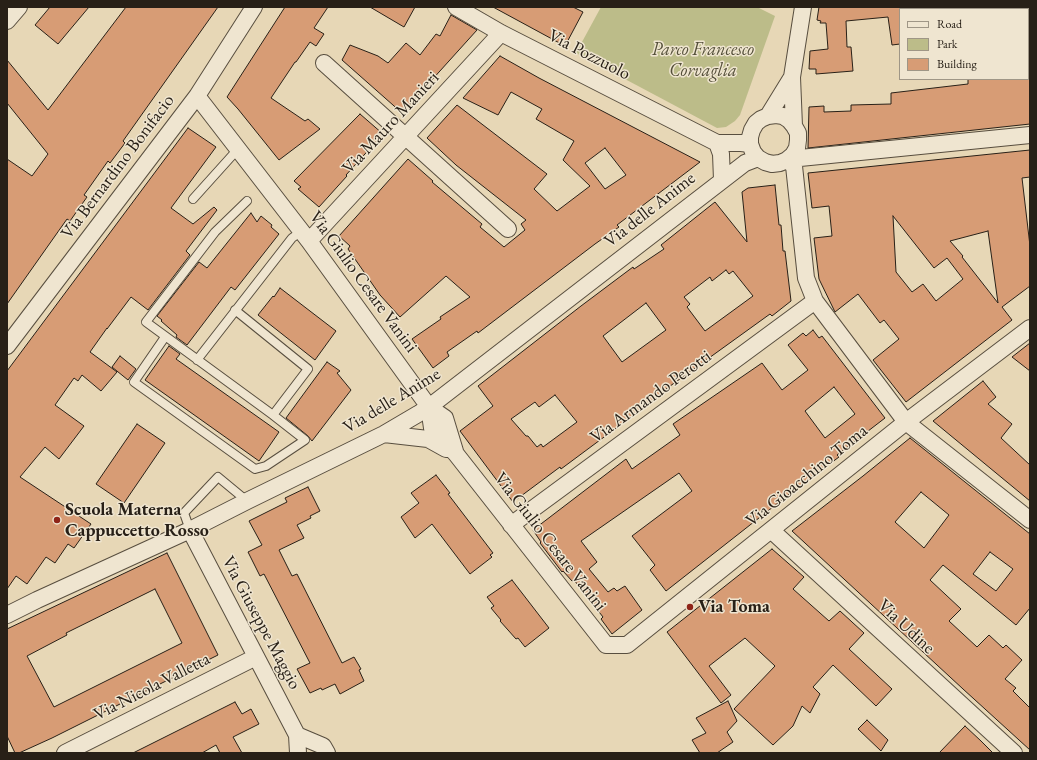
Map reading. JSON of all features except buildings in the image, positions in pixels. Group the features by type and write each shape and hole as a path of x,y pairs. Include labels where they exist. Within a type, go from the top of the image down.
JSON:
{"street":[{"path":"7,21 19,7"},
{"name":"Via Bernardino Bonifacio","path":"7,346 197,96 254,7"},
{"name":"Via Pozzuolo","path":"456,7 502,33 717,143 754,151"},
{"path":"794,126 792,77 803,7"},
{"name":"Via Mauro Manieri","path":"305,236 406,136 502,33"},
{"path":"324,63 508,229"},
{"path":"768,116 792,77"},
{"name":"Via Giulio Cesare Vanini","path":"197,96 305,236 428,407 432,428 456,454 606,645"},
{"path":"776,115 783,116 790,120 794,126 798,133 797,148 790,157 780,163 772,164 765,162 754,151 750,137 756,123 761,118 776,115"},
{"path":"790,157 800,158 1030,135"},
{"path":"717,143 721,154 722,180"},
{"name":"Via delle Anime","path":"7,615 190,530 384,434 428,407 745,163 754,151"},
{"path":"790,157 794,166 806,278 815,301 906,422 1030,520"},
{"name":"Via Armando Perotti","path":"511,524 815,301"},
{"name":"Via Gioacchino Toma","path":"606,645 627,645 906,422 1030,328"},
{"path":"384,434 428,439 456,454"},
{"name":"Via Giuseppe Maggio","path":"190,530 297,735 298,753"},
{"name":"Via Udine","path":"771,530 1014,753"},
{"name":"Via Nicola Valletta","path":"65,753 83,749 256,657"},
{"path":"297,735 323,746 326,753"}],"lane":[{"path":"194,199 238,149"},
{"path":"165,337 134,382 255,469 266,466 304,440 273,415 146,322 216,232 247,200"},
{"path":"197,360 292,238 305,236"},
{"path":"236,310 308,369 273,415"},
{"path":"190,530 184,513 218,477 247,501"}],"green space":[{"name":"Parco Francesco Corvaglia","path":"601,7 757,7 775,16 740,115 735,121 726,127 717,128 576,53"}],"place":[{"name":"Scuola Materna Cappuccetto Rosso","path":"57,520"},
{"name":"Via Toma","path":"690,607"}]}
